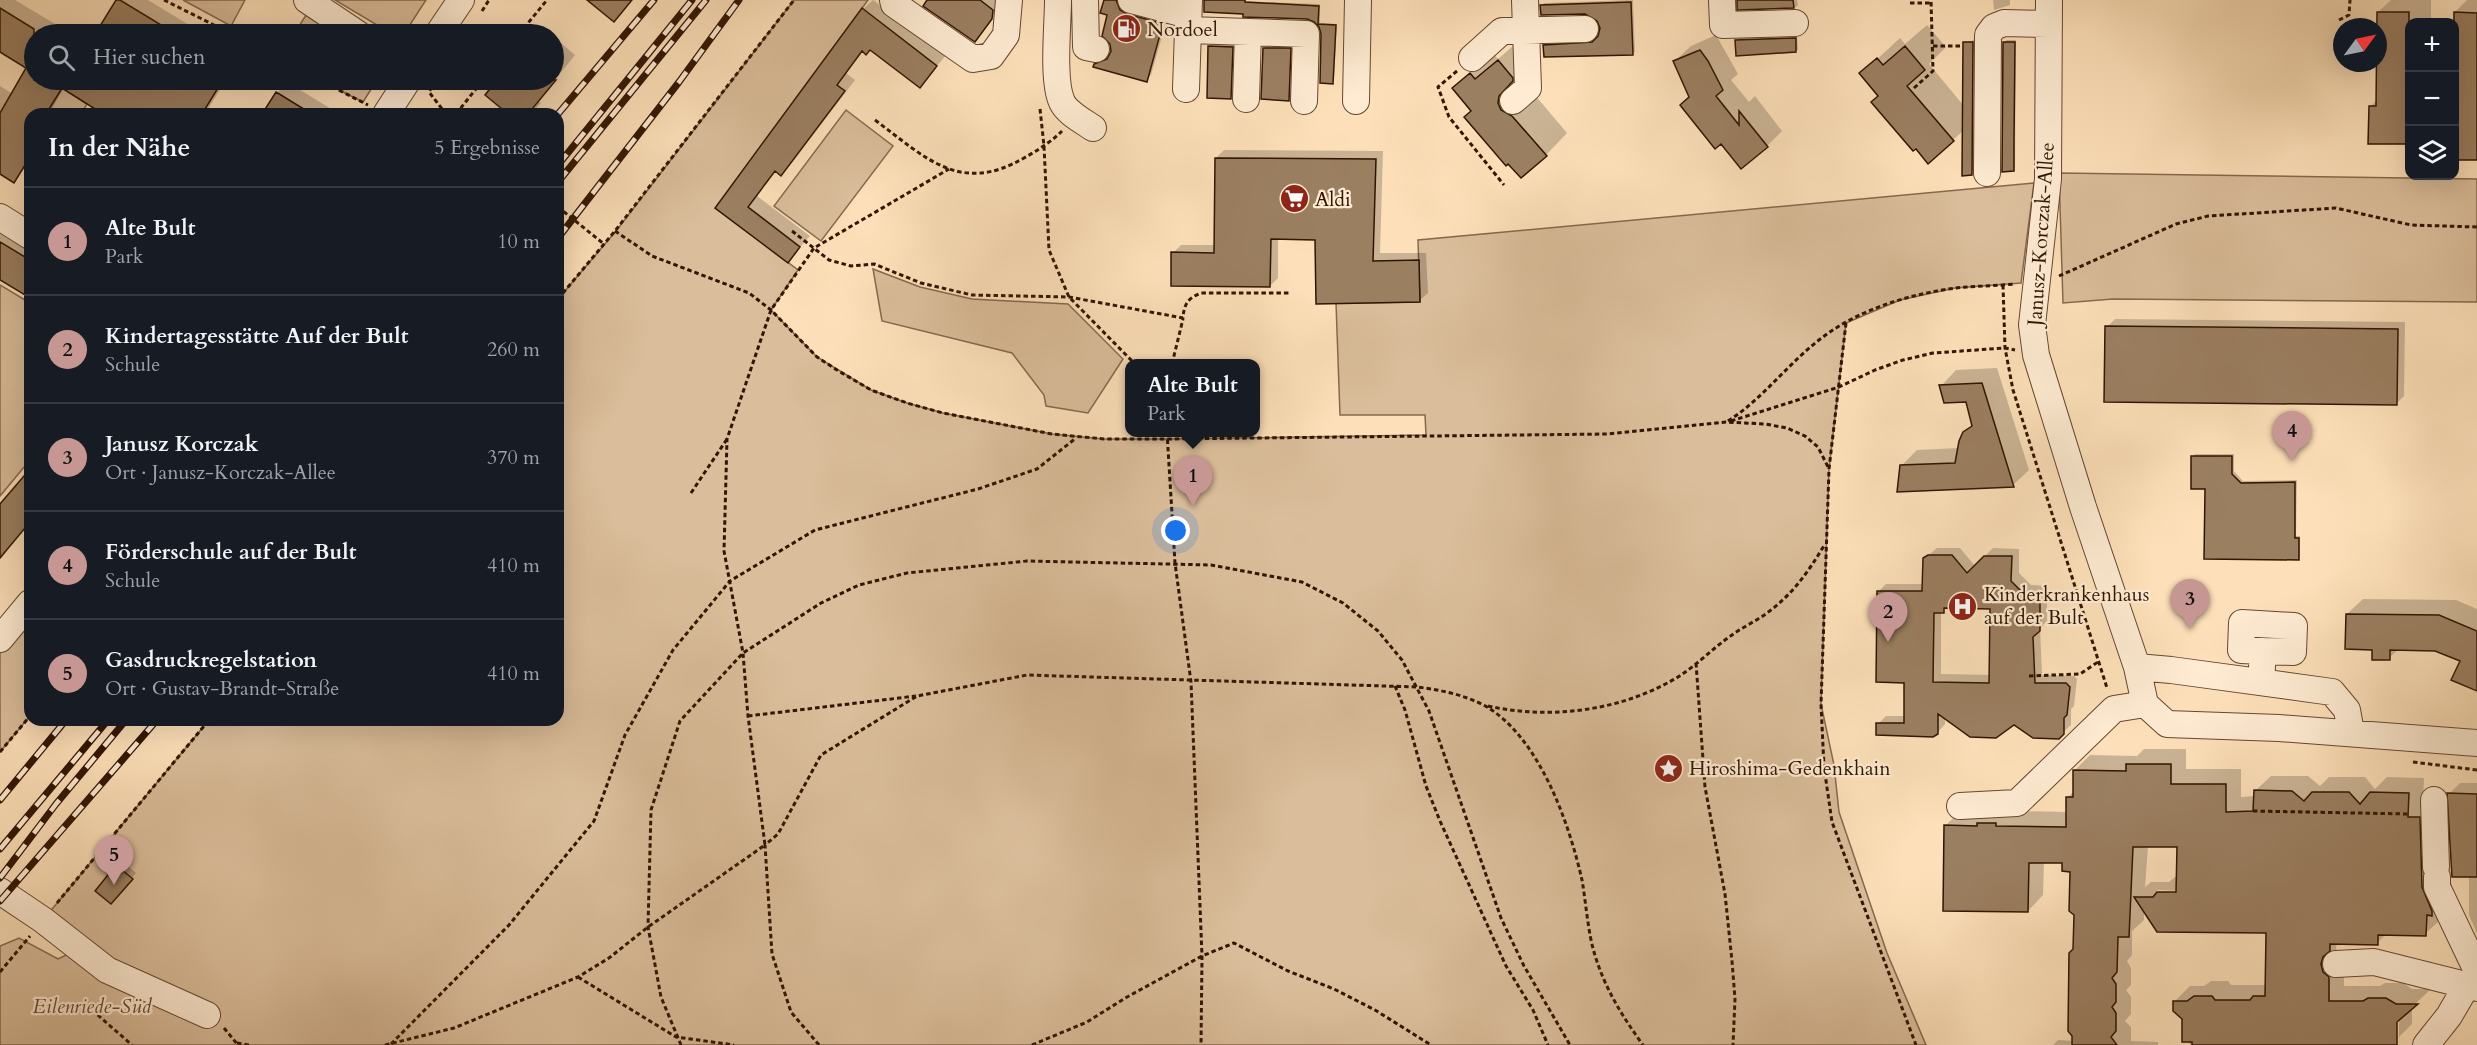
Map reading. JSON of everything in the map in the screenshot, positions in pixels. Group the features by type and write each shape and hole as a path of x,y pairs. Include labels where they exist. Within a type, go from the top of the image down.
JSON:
{"street":[{"path":"307,0 343,24"},
{"path":"445,24 461,0"},
{"path":"893,0 894,4 973,59 991,56 1006,35 1008,0"},
{"path":"1058,0 1058,87 1062,103 1075,116 1094,128"},
{"path":"1085,0 1086,47 1096,49"},
{"path":"1131,0 1248,32 1306,34 1304,101"},
{"path":"1356,101 1358,0"},
{"path":"1514,101 1528,88 1525,0"},
{"path":"1722,0 1723,25 1795,23"},
{"path":"1988,173 1989,35 1994,27 2004,23 2049,12"},
{"name":"Janusz-Korczak-Allee","path":"2049,12 2048,179 2032,325 2036,355 2079,496 2137,667 2145,704"},
{"path":"1186,89 1188,15"},
{"path":"1472,58 1502,32 1585,29"},
{"path":"1246,99 1248,32"},
{"path":"381,108 411,90"},
{"path":"0,217 24,232"},
{"path":"0,639 24,610"},
{"path":"2262,682 2263,651"},
{"path":"2137,667 2332,692 2348,710 2351,732"},
{"path":"1960,806 2017,803 2114,709 2145,704 2167,724 2351,732 2477,743"},
{"path":"2434,800 2437,887 2474,981"},
{"path":"0,891 43,920 107,970 207,1015"},
{"path":"2336,964 2374,962 2474,981"},
{"path":"2426,1045 2474,981"}],"path":[{"path":"164,0 212,24"},
{"path":"527,24 547,0"},
{"path":"564,292 615,231 794,0"},
{"path":"2343,18 2349,15 2350,0"},
{"path":"1910,3 1931,2 1933,70 1914,88"},
{"path":"1933,46 1960,46"},
{"path":"1472,58 1438,87 1449,117 1504,185"},
{"path":"339,90 374,108"},
{"path":"422,90 440,108"},
{"path":"461,108 475,90"},
{"path":"875,120 924,157 949,169 975,175 1005,169 1044,146 1049,250 1069,297 1131,359"},
{"path":"691,493 727,439 771,310 814,248 949,169"},
{"path":"1726,422 1759,398 1798,358 1824,336 1846,323 1900,300 1955,288 2037,282 2067,273 2176,224 2208,216 2336,208 2411,225 2477,227"},
{"path":"564,211 604,244"},
{"path":"615,231 652,256 749,293 771,310 818,357 871,390 943,413 1052,434 1167,440 1607,434 1726,422 1765,424 1787,428 1804,436 1818,447 1829,469"},
{"path":"792,231 830,260 851,266 874,264 921,283 972,295 1069,297 1183,318"},
{"path":"2003,285 2005,348 2019,408 2114,709"},
{"path":"1173,359 1184,306 1192,297 1201,292 1291,293"},
{"path":"1846,323 1829,469 1821,704 1824,767 1832,822 1916,1045"},
{"path":"1726,422 1839,387 1903,360 1933,353 2005,348 2036,355"},
{"path":"391,1044 509,925 594,821 626,735 673,650 730,581 815,530 978,489 1036,469 1077,437"},
{"path":"727,439 724,551 743,653 748,716 765,845 772,954 791,1012 819,1045"},
{"path":"1167,440 1175,563 1191,682 1203,956 1201,1045"},
{"path":"748,716 917,696 1028,675 1191,682 1417,687 1460,696 1485,706 1512,712 1538,713 1596,707 1652,691 1679,676 1732,635 1766,614 1806,575 1826,542"},
{"path":"681,1045 661,997 648,927 651,810 680,721 743,653 821,603 859,585 907,573 1027,561 1211,565 1302,582 1343,603 1378,631 1402,660 1417,687 1439,737 1501,918 1524,966 1570,1045"},
{"path":"2029,676 2080,674 2098,662"},
{"path":"1696,663 1705,787 1725,894 1732,961 1735,999 1733,1045"},
{"path":"1395,686 1405,710 1426,786 1440,821 1506,966 1533,1010 1548,1045"},
{"path":"385,1045 454,1028 578,977 609,958 648,927 778,834 821,755 917,696"},
{"path":"1485,706 1498,714 1515,731 1548,778 1564,820 1581,878 1593,949 1599,969 1619,1010 1643,1045"},
{"path":"0,752 24,723"},
{"path":"0,972 204,726"},
{"path":"2412,762 2477,770"},
{"path":"2253,812 2409,814"},
{"path":"1032,1045 1087,1022 1127,997 1203,956 1233,944 1288,971 1334,989 1375,1010 1431,1045"},
{"path":"578,977 676,1037 734,1045"},
{"path":"92,1010 132,1045"},
{"path":"238,1044 249,1045"}],"green space":[{"path":"183,0 245,0 232,24 227,24"},
{"path":"335,0 426,0 410,24 375,24"},
{"name":"Eilenriede-Süd","path":"794,0 868,0 716,208 798,270 771,310 817,357 871,390 907,403 943,413 1052,434 1104,439 1426,435 1425,415 1340,415 1336,303 1420,302 1418,240 2034,183 2021,283 1955,288 1900,300 1846,323 1829,469 1821,704 1834,765 1839,812 1887,953 1926,1045 0,1045 0,946 19,938 58,959 75,951 43,920 204,726 564,726 564,292 616,231"},
{"path":"306,15 321,24 300,24"},
{"path":"61,90 65,90 87,104 85,108 50,108"},
{"path":"339,90 371,90 363,102"},
{"path":"846,110 893,146 821,241 774,206"},
{"path":"2059,173 2405,178 2405,180 2477,179 2477,302 2113,299 2063,303"},
{"path":"873,269 920,287 972,299 1068,304 1123,359 1088,413 1046,406 1044,395 1012,353 882,321"},
{"path":"0,285 24,299 24,467 0,496"},
{"path":"24,615 24,723 0,752 0,643"}],"building":[{"path":"116,0 120,0 160,24 101,24"},
{"path":"587,0 632,0 614,22"},
{"path":"927,0 980,0 993,10 992,19 975,42 923,6"},
{"path":"1104,0 1116,0 1120,10 1127,14 1157,22 1156,29 1161,31 1147,82 1093,67 1094,64 1107,59 1111,51 1110,44 1102,36 1107,15 1100,13"},
{"path":"1204,0 1245,0 1245,2 1319,6 1318,24 1336,25 1333,84 1320,83 1321,34 1314,22 1307,19 1243,17 1243,14 1204,12"},
{"path":"1737,0 1793,0 1794,8 1737,10"},
{"path":"1631,2 1633,55 1544,57 1543,45 1592,42 1598,36 1600,28 1597,21 1585,14 1541,15 1540,5"},
{"path":"0,8 26,24 24,24 24,67 0,52"},
{"path":"862,8 937,66 920,88 870,50 866,55 862,51 837,85 845,91 781,176 775,171 748,207 800,247 788,263 715,208"},
{"path":"2377,12 2409,12 2409,18 2405,18 2405,144 2368,144 2369,106 2376,106 2376,72 2387,72 2387,18 2377,18"},
{"path":"2454,12 2477,13 2477,160 2459,160 2459,18 2454,18"},
{"path":"1796,38 1796,52 1736,56 1735,40"},
{"path":"1963,42 1973,42 1972,175 1962,176"},
{"path":"2003,42 2015,42 2014,171 2002,172"},
{"path":"1208,46 1233,47 1231,99 1207,98"},
{"path":"1905,46 1925,70 1907,86 1954,141 1928,164 1916,149 1913,151 1871,102 1878,96 1859,73 1877,58 1883,65"},
{"path":"1263,48 1291,48 1289,101 1261,99"},
{"path":"1700,50 1723,90 1716,96 1739,125 1739,111 1768,147 1741,169 1721,144 1715,149 1680,105 1689,97 1673,61"},
{"path":"1498,60 1513,78 1513,81 1499,96 1498,103 1501,110 1512,116 1547,156 1521,178 1508,164 1506,166 1464,117 1471,111 1452,88 1470,73 1475,79"},
{"path":"24,71 24,90 61,90 50,108 24,108 24,167 14,183 0,174 0,113"},
{"path":"65,90 217,90 206,108 94,108"},
{"path":"489,90 548,90 533,108 501,108 485,95"},
{"path":"276,92 302,108 266,108"},
{"path":"1215,158 1376,159 1373,261 1419,260 1420,302 1316,304 1315,240 1271,239 1270,287 1171,286 1171,252 1214,253"},
{"path":"0,242 24,256 24,294 0,280"},
{"path":"2105,326 2398,329 2397,405 2104,402"},
{"path":"1982,383 2014,487 1897,492 1900,465 1955,463 1963,432 1972,426 1966,402 1944,403 1939,385"},
{"path":"2191,456 2232,456 2232,474 2241,483 2295,482 2295,538 2299,538 2299,560 2204,559 2205,489 2191,489"},
{"path":"24,476 24,529 0,558 0,504"},
{"path":"1928,555 1952,555 1967,573 1984,556 2012,556 2011,581 2023,593 2040,593 2040,631 2033,637 2035,683 2066,683 2070,687 2067,715 2064,718 2064,734 2059,739 2033,738 2014,725 1996,738 1970,737 1938,714 1938,734 1933,737 1876,735 1876,723 1904,723 1904,683 1876,682 1877,591 1922,591 1923,558","holes":["1944,608 1990,609 1989,683 1933,682 1934,613 1944,613"]},
{"path":"2346,614 2439,615 2477,631 2477,691 2451,680 2460,661 2435,651 2390,650 2390,660 2372,660 2372,650 2345,649"},
{"path":"2126,764 2171,764 2171,784 2226,784 2226,812 2253,811 2254,790 2292,791 2304,801 2312,792 2349,792 2360,804 2370,792 2409,793 2408,817 2420,817 2422,887 2432,911 2432,916 2427,915 2426,936 2378,935 2378,945 2330,944 2330,951 2323,957 2321,964 2323,972 2329,977 2329,1001 2386,998 2396,1004 2418,1004 2397,1022 2397,1045 2192,1045 2192,1042 2182,1042 2182,1019 2173,1011 2173,1001 2187,1001 2194,996 2212,996 2215,1000 2250,1000 2253,996 2265,996 2266,933 2157,932 2134,897 2153,897 2157,892 2176,892 2177,847 2133,847 2129,937 2118,937 2117,972 2112,978 2116,984 2116,1002 2112,1007 2116,1013 2116,1031 2111,1037 2117,1045 2072,1045 2072,1036 2068,1031 2069,953 2073,949 2074,915 2069,911 2070,872 2062,871 2062,863 2029,863 2028,912 1943,911 1944,825 1977,826 1977,823 1996,823 1996,826 2066,827 2066,797 2073,797 2073,770 2126,771"},
{"path":"2447,793 2477,794 2477,877 2452,877"},
{"path":"116,865 133,879 111,904 95,891"}],"railway":[{"path":"563,108 654,0"},
{"path":"564,158 692,0"},
{"path":"564,175 706,0"},
{"path":"564,230 679,82 739,0"},
{"path":"0,800 61,726"},
{"path":"0,849 103,726"},
{"path":"0,878 56,804 121,726"},
{"path":"0,901 152,726"}],"place":[{"name":"Nordoel","path":"1126,29"},
{"name":"Aldi","path":"1294,199"},
{"name":"Förderschule auf der Bult","path":"2292,461"},
{"name":"Alte Bult","path":"1193,506"},
{"name":"Kinderkrankenhaus auf der Bult","path":"1963,606"},
{"name":"Janusz Korczak","path":"2190,629"},
{"name":"Kindertagesstätte Auf der Bult","path":"1888,642"},
{"name":"Hiroshima-Gedenkhain","path":"1668,768"},
{"name":"Gasdruckregelstation","path":"114,885"}]}
